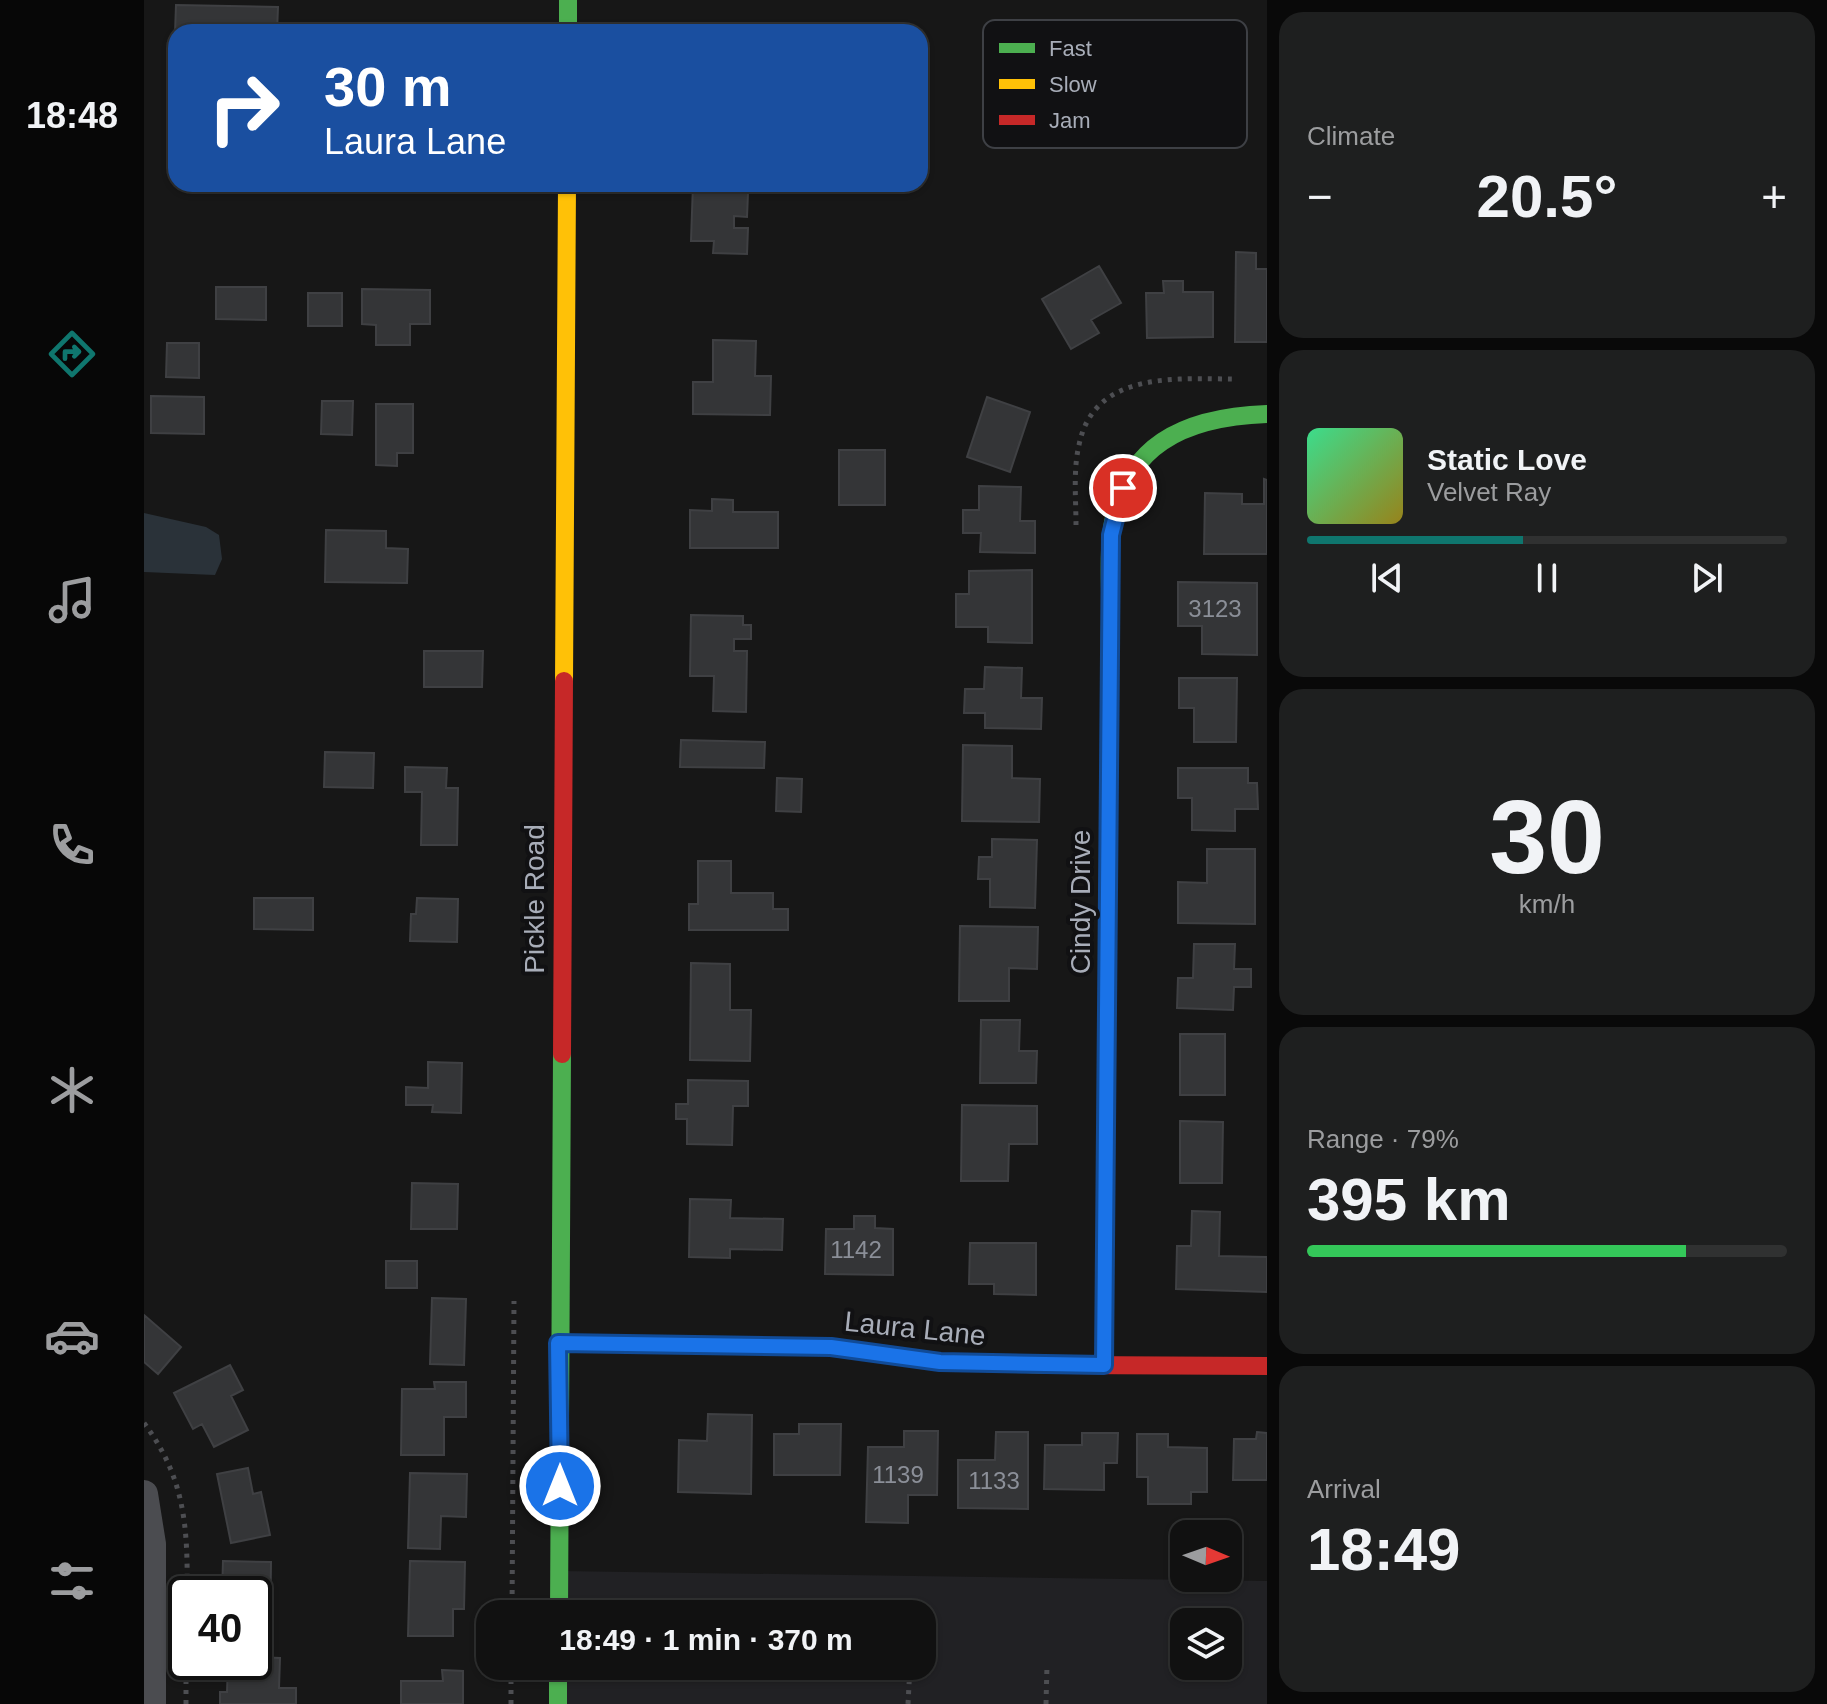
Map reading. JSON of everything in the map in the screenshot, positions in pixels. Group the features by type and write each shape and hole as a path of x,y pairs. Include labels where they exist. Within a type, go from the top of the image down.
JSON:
{"street":[{"path":"568,0 568,24"},
{"name":"Pickle Road","path":"559,1600 558,1343 567,192"},
{"name":"Cindy Drive","path":"1104,1365 1111,535 1123,488 1135,467 1152,450 1194,421 1223,415 1267,414"},
{"name":"Laura Lane","path":"558,1343 831,1347 940,1362 1267,1366"},
{"path":"144,1494 153,1565 152,1704"},
{"path":"558,1680 558,1704"}],"path":[{"path":"1076,532 1079,444 1088,423 1104,404 1119,391 1152,379 1243,379"},
{"path":"512,1600 514,1301"},
{"path":"1046,1704 1047,1665"},
{"path":"186,1680 186,1704"},
{"path":"511,1680 511,1704"},
{"path":"908,1704 909,1680"}],"shaded area":[{"path":"144,513 206,527 219,535 222,559 215,575 144,572"},
{"path":"560,1571 1170,1580 1170,1592 1242,1592 1242,1581 1267,1581 1267,1704 558,1704 558,1680 936,1680 936,1600 559,1600"}],"building":[{"path":"176,5 278,7 277,24 175,24"},
{"path":"693,192 748,193 747,217 734,216 734,228 748,228 747,254 713,253 714,241 691,241"},
{"path":"1236,252 1256,253 1256,269 1267,269 1267,342 1235,342"},
{"path":"1099,266 1121,303 1091,320 1099,333 1071,349 1042,299"},
{"path":"1163,281 1183,281 1183,292 1213,292 1213,337 1147,338 1146,293 1164,293"},
{"path":"216,287 266,287 266,320 216,319"},
{"path":"362,289 430,290 430,324 410,324 410,345 376,345 376,325 362,324"},
{"path":"308,293 342,293 342,326 308,326"},
{"path":"713,340 756,341 755,376 771,376 770,415 693,414 693,382 713,382"},
{"path":"167,343 199,343 199,378 166,377"},
{"path":"151,396 204,397 204,434 151,433"},
{"path":"987,397 1030,412 1010,472 967,457"},
{"path":"322,401 353,401 352,435 321,434"},
{"path":"376,404 413,404 413,453 397,453 397,466 376,465"},
{"path":"839,450 885,450 885,505 839,505"},
{"path":"1264,479 1267,480 1267,554 1204,554 1205,493 1242,494 1242,504 1264,504"},
{"path":"979,486 1021,487 1020,521 1035,521 1035,553 980,552 981,533 963,533 963,510 979,510"},
{"path":"712,499 733,500 733,512 778,512 778,548 690,548 690,510 712,511"},
{"path":"326,530 386,531 386,548 408,549 407,583 325,582"},
{"path":"1032,570 1032,643 988,642 988,627 956,627 956,594 969,594 969,571"},
{"path":"1178,582 1257,583 1257,655 1202,654 1202,626 1178,626"},
{"path":"691,615 743,616 743,625 751,625 751,639 734,639 734,651 747,651 746,712 713,711 714,676 690,676"},
{"path":"424,651 483,651 482,687 424,687"},
{"path":"985,667 1022,668 1021,698 1042,698 1041,729 985,728 985,713 964,713 965,689 984,689"},
{"path":"1179,678 1237,678 1236,742 1194,742 1194,708 1179,708"},
{"path":"681,740 765,742 764,768 680,767"},
{"path":"963,745 1012,746 1012,778 1040,779 1039,822 962,821"},
{"path":"325,752 374,753 373,788 324,787"},
{"path":"405,767 447,768 446,788 458,788 457,845 421,845 422,792 405,792"},
{"path":"1178,768 1248,768 1248,783 1257,783 1258,809 1235,809 1235,831 1192,830 1192,798 1178,798"},
{"path":"777,778 802,779 801,812 776,811"},
{"path":"992,839 1037,840 1035,908 990,907 990,879 978,879 979,857 992,857"},
{"path":"1207,849 1255,849 1255,924 1178,923 1178,882 1207,883"},
{"path":"698,861 731,861 731,893 773,893 773,909 788,909 788,930 689,930 689,904 698,904"},
{"path":"254,898 313,898 313,930 254,929"},
{"path":"417,898 458,899 457,942 410,941 411,914 416,914"},
{"path":"960,926 1038,927 1037,969 1009,968 1009,1001 959,1001"},
{"path":"1194,944 1235,944 1234,969 1251,969 1251,987 1234,987 1233,1010 1177,1008 1178,978 1193,978"},
{"path":"691,963 730,964 730,1010 751,1010 750,1061 690,1060"},
{"path":"981,1020 1020,1020 1019,1051 1037,1051 1036,1083 980,1083"},
{"path":"1180,1034 1225,1034 1225,1095 1180,1095"},
{"path":"428,1062 462,1063 461,1113 432,1112 433,1105 406,1105 406,1087 428,1088"},
{"path":"688,1080 748,1081 748,1106 733,1106 732,1145 687,1144 687,1119 676,1119 676,1104 688,1104"},
{"path":"962,1105 1037,1106 1037,1144 1009,1144 1008,1181 961,1181"},
{"path":"1180,1121 1223,1122 1222,1183 1180,1183"},
{"path":"412,1183 458,1184 457,1229 411,1229"},
{"path":"690,1199 731,1200 730,1218 783,1219 782,1250 730,1249 730,1258 689,1257"},
{"path":"1192,1211 1220,1212 1219,1256 1267,1257 1267,1292 1176,1289 1177,1246 1191,1246"},
{"path":"854,1216 875,1216 875,1228 893,1229 893,1275 825,1274 826,1229 854,1229"},
{"path":"970,1243 1036,1243 1036,1295 994,1294 994,1284 969,1284"},
{"path":"386,1261 417,1261 417,1288 386,1288"},
{"path":"432,1298 466,1299 464,1365 430,1364"},
{"path":"144,1315 181,1347 158,1374 144,1362"},
{"path":"230,1365 243,1390 231,1396 248,1430 214,1447 202,1424 193,1429 174,1393"},
{"path":"434,1382 466,1382 466,1417 444,1417 444,1455 401,1455 402,1389 435,1389"},
{"path":"708,1414 752,1415 751,1494 678,1492 679,1440 707,1441"},
{"path":"799,1424 841,1424 840,1475 774,1475 774,1434 799,1434"},
{"path":"904,1431 938,1431 937,1495 908,1495 908,1523 866,1522 868,1447 904,1447"},
{"path":"996,1432 1028,1432 1028,1509 958,1508 958,1460 995,1460"},
{"path":"1257,1432 1267,1433 1267,1480 1233,1480 1234,1439 1256,1439"},
{"path":"1082,1433 1118,1433 1117,1463 1104,1463 1104,1490 1044,1489 1045,1445 1082,1445"},
{"path":"1137,1434 1168,1434 1168,1447 1207,1448 1207,1492 1191,1492 1191,1504 1148,1504 1148,1477 1137,1477"},
{"path":"248,1468 253,1494 261,1492 270,1535 231,1543 217,1474"},
{"path":"410,1473 467,1474 466,1517 441,1516 440,1549 408,1548"},
{"path":"223,1561 271,1562 271,1576 223,1576"},
{"path":"410,1561 465,1562 464,1609 453,1609 453,1636 408,1636"},
{"path":"272,1658 280,1658 279,1688 296,1688 296,1704 220,1704 220,1692 227,1692 227,1680 272,1680"},
{"path":"442,1670 463,1671 463,1704 401,1704 401,1681 443,1681"}],"traffic: fast":[{"path":"568,0 568,24"},
{"path":"1109,786 1111,535 1117,504 1128,478 1162,442 1185,430 1210,421 1267,414"},
{"path":"559,1600 562,1054"},
{"path":"558,1680 558,1704"}],"traffic: slow":[{"path":"564,681 567,192"},
{"path":"1104,1365 1109,786"},
{"path":"558,1343 831,1347 940,1362 1068,1365"}],"traffic: jam":[{"path":"562,1054 564,681"},
{"path":"1068,1365 1267,1366"}],"route":[{"path":"560,1486 558,1343 831,1347 940,1362 1104,1365 1111,535 1123,488"}]}
